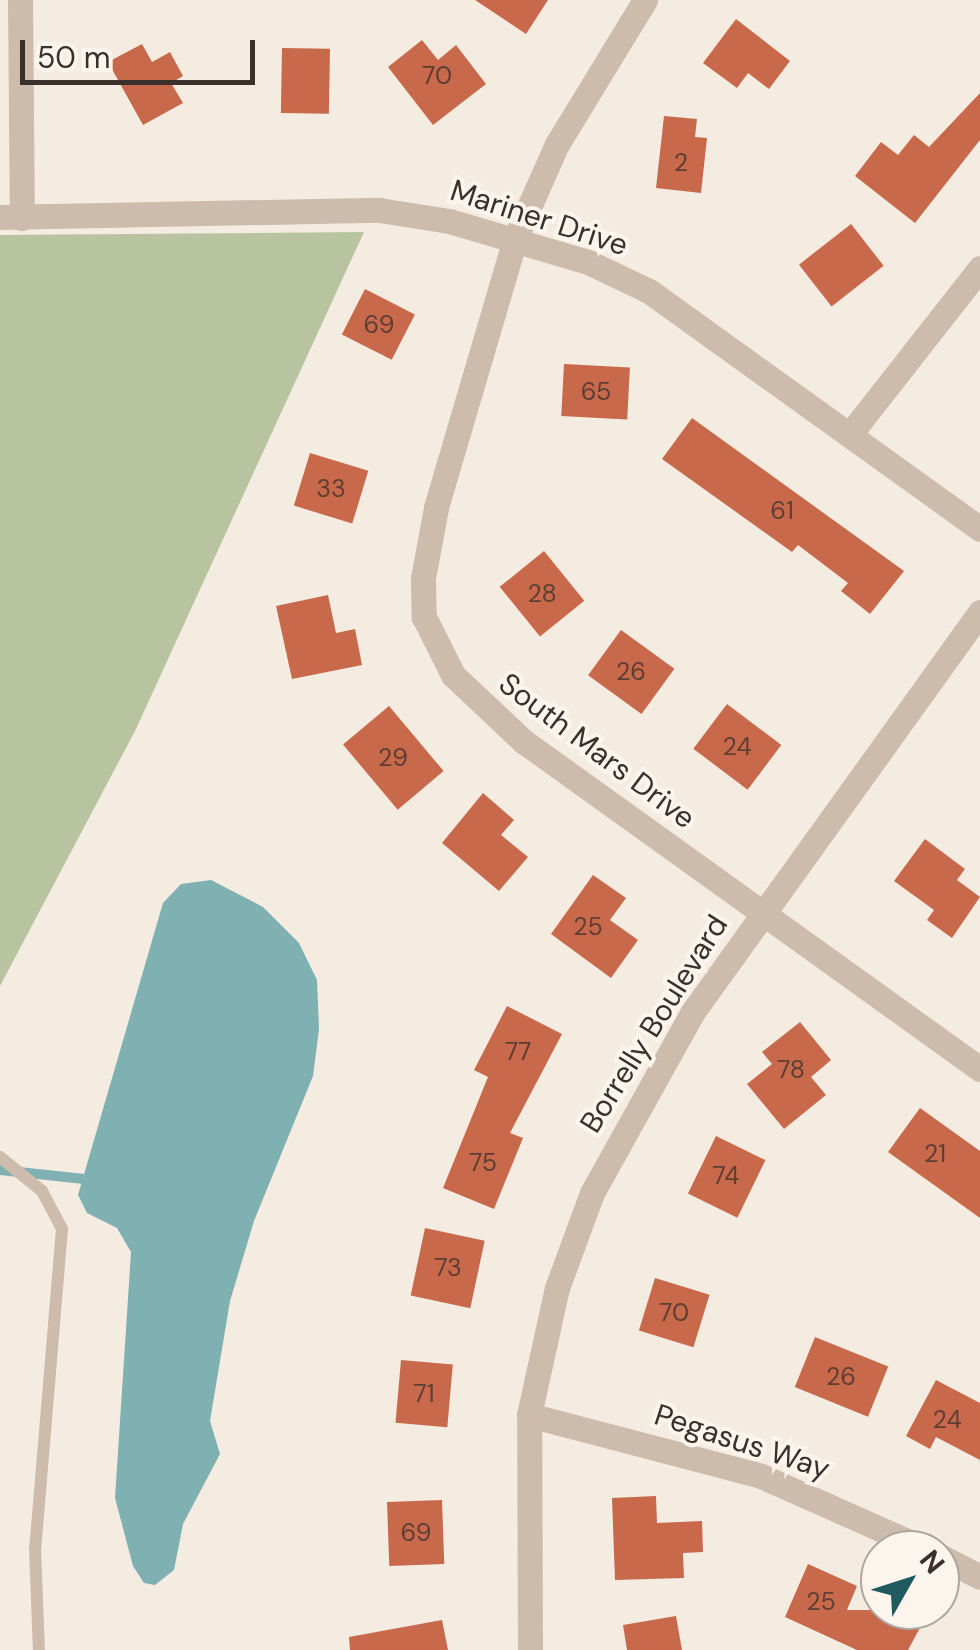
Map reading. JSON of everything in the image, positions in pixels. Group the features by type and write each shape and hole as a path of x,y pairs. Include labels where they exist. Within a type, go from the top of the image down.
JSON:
{"street":[{"path":"11,217 20,0"},
{"name":"South Mars Drive","path":"645,0 557,144 516,239 436,508 423,578 424,617 440,655 474,700 980,1070"},
{"name":"Mariner Drive","path":"11,217 380,210 516,239 588,262 648,291 980,529"},
{"path":"850,434 980,268"},
{"name":"Borrelly Boulevard","path":"530,1650 529,1415 557,1288 592,1193 635,1105 762,913 980,612"},
{"name":"Pegasus Way","path":"529,1415 761,1476 882,1530"}],"lane":[{"path":"0,1157 42,1191 62,1229 35,1548 39,1650"}],"green space":[{"path":"364,232 135,731 0,986 0,235"}],"water":[{"path":"211,880 263,907 299,943 317,980 319,1029 313,1076 254,1221 230,1301 210,1421 220,1454 183,1524 174,1570 155,1585 144,1583 133,1566 115,1498 131,1252 117,1228 87,1213 78,1195 163,903 181,884"}],"building":[{"path":"475,0 548,0 526,34"},
{"path":"736,19 790,61 769,89 748,73 737,88 703,63"},
{"path":"422,40 438,60 456,45 486,84 433,125 388,67"},
{"path":"142,44 152,62 170,52 183,76 171,83 183,103 143,125 108,62"},
{"path":"282,48 330,49 329,114 281,113"},
{"path":"980,93 980,140 915,223 855,176 881,142 898,155 914,135 929,147"},
{"path":"664,116 697,119 695,137 707,138 701,193 656,188"},
{"path":"851,224 884,266 832,306 799,265"},
{"path":"365,289 415,314 392,360 342,334"},
{"path":"564,364 630,367 627,419 561,416"},
{"path":"692,418 904,571 870,614 841,591 848,583 798,545 792,552 662,459"},
{"path":"310,453 368,471 352,523 294,506"},
{"path":"544,551 584,601 540,637 500,587"},
{"path":"328,595 336,633 355,629 362,665 292,679 276,606"},
{"path":"621,630 674,669 641,714 588,675"},
{"path":"727,704 781,745 748,790 693,749"},
{"path":"389,706 444,771 398,810 343,745"},
{"path":"483,793 514,820 501,835 528,857 499,891 442,843"},
{"path":"925,839 965,869 957,880 980,897 952,938 927,920 934,910 894,881"},
{"path":"593,875 626,898 610,920 638,940 611,978 551,934"},
{"path":"507,1006 562,1034 510,1133 523,1138 494,1209 443,1188 488,1077 474,1070"},
{"path":"800,1022 831,1060 811,1077 826,1095 784,1129 747,1084 772,1064 762,1052"},
{"path":"920,1108 980,1151 980,1218 888,1152"},
{"path":"716,1136 765,1160 737,1218 688,1194"},
{"path":"425,1228 485,1241 470,1308 411,1295"},
{"path":"655,1278 710,1295 693,1347 639,1331"},
{"path":"815,1337 888,1367 868,1417 795,1387"},
{"path":"401,1360 453,1365 447,1427 396,1423"},
{"path":"936,1380 980,1403 980,1460 936,1437 930,1449 906,1436"},
{"path":"656,1496 657,1523 702,1521 703,1552 683,1553 684,1578 615,1580 612,1498"},
{"path":"442,1500 444,1564 389,1566 387,1502"},
{"path":"808,1564 857,1586 847,1610 860,1610 860,1630 919,1630 908,1650 857,1650 785,1617"},
{"path":"676,1616 682,1650 627,1650 623,1625"},
{"path":"442,1620 448,1650 350,1650 349,1637"}],"waterway":[{"path":"0,1170 93,1180"}]}
